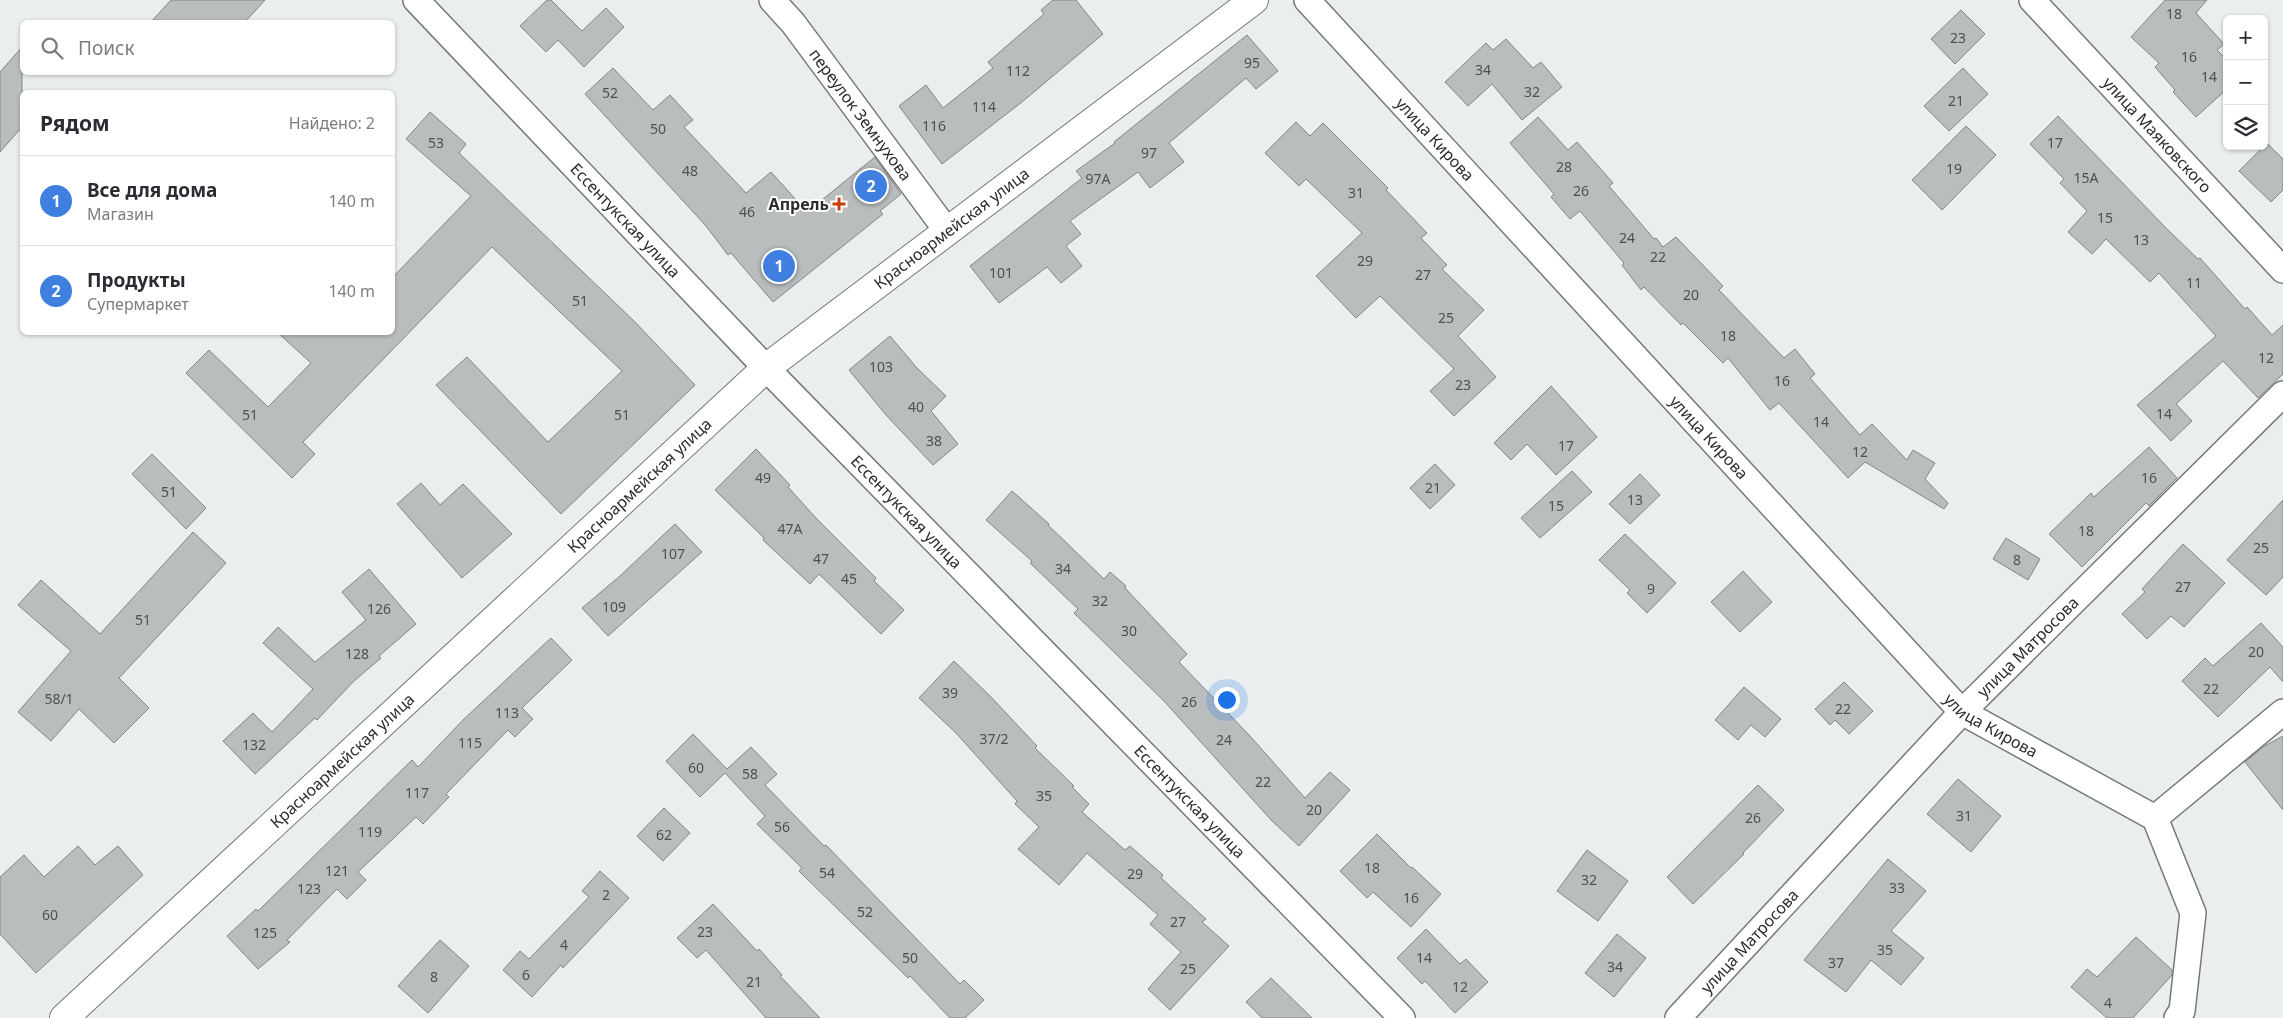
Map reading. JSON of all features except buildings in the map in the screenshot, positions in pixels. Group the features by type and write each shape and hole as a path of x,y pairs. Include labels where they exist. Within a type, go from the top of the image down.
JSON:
{"street":[{"name":"Ессентукская улица","path":"416,0 766,368 1402,1018"},
{"name":"переулок Земнухова","path":"772,0 793,23 947,231"},
{"name":"Красноармейская улица","path":"64,1018 766,368 1254,0"},
{"name":"улица Кирова","path":"1307,0 1962,712 2156,818"},
{"name":"улица Маяковского","path":"2032,0 2283,270"},
{"name":"улица Матросова","path":"1678,1018 1962,712 2283,394"},
{"path":"2177,1018 2182,1011 2193,913 2156,818 2283,712"}],"place":[{"name":"Продукты","path":"871,186"},
{"name":"Апрель","path":"839,204"},
{"name":"Все для дома","path":"779,266"}]}
